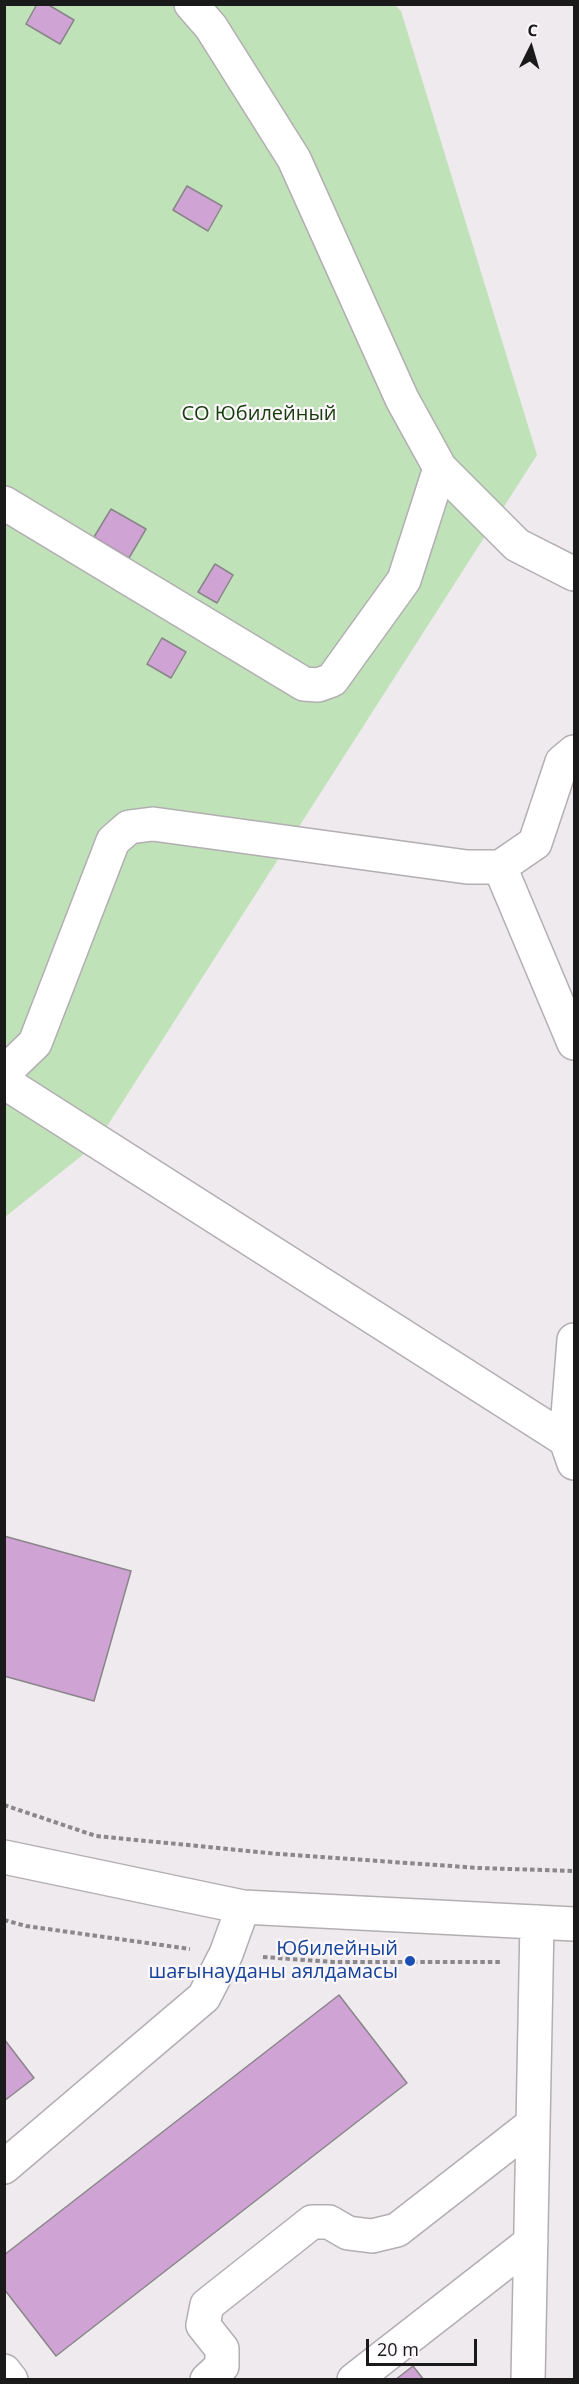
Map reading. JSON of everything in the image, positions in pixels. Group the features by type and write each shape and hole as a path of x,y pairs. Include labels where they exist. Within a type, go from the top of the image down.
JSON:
{"lane":[{"path":"191,4 211,27 294,159 402,399 440,468 516,545 574,574"},
{"path":"4,503 304,684 318,685 332,680 404,580 440,468"},
{"path":"4,1073 35,1043 113,842 129,827 153,824 467,867 500,867 535,843 562,762 574,752"},
{"path":"500,867 574,1043"},
{"path":"4,1082 570,1452"},
{"path":"570,1452 574,1340"},
{"path":"4,1857 243,1907 574,1924"},
{"path":"4,2167 204,1997 226,1954 243,1907"},
{"path":"528,2379 537,1922"},
{"path":"207,2379 222,2366 222,2349 204,2325 207,2305 312,2222 330,2222 348,2233 372,2236 397,2230 534,2124"},
{"path":"354,2379 531,2242"},
{"path":"4,2371 11,2379"}],"path":[{"path":"4,1805 96,1836 279,1854 479,1868 574,1871"},
{"path":"4,1920 26,1926 226,1954 333,1962 537,1962"}],"green space":[{"name":"СО Юбилейный","path":"5,5 395,5 401,11 537,455 95,1145 5,1217"}],"building":[{"path":"37,4 47,4 74,20 60,44 26,24"},
{"path":"187,186 222,206 208,231 173,210"},
{"path":"111,509 146,529 129,558 94,537"},
{"path":"215,564 233,575 217,603 198,592"},
{"path":"162,638 186,652 171,678 147,664"},
{"path":"4,1536 131,1571 94,1701 4,1676"},
{"path":"339,1995 407,2083 56,2356 4,2289 4,2255"},
{"path":"4,2039 34,2078 4,2101"},
{"path":"413,2366 424,2380 395,2380"}],"place":[{"name":"Юбилейный шағынауданы аялдамасы","path":"410,1961"}]}
